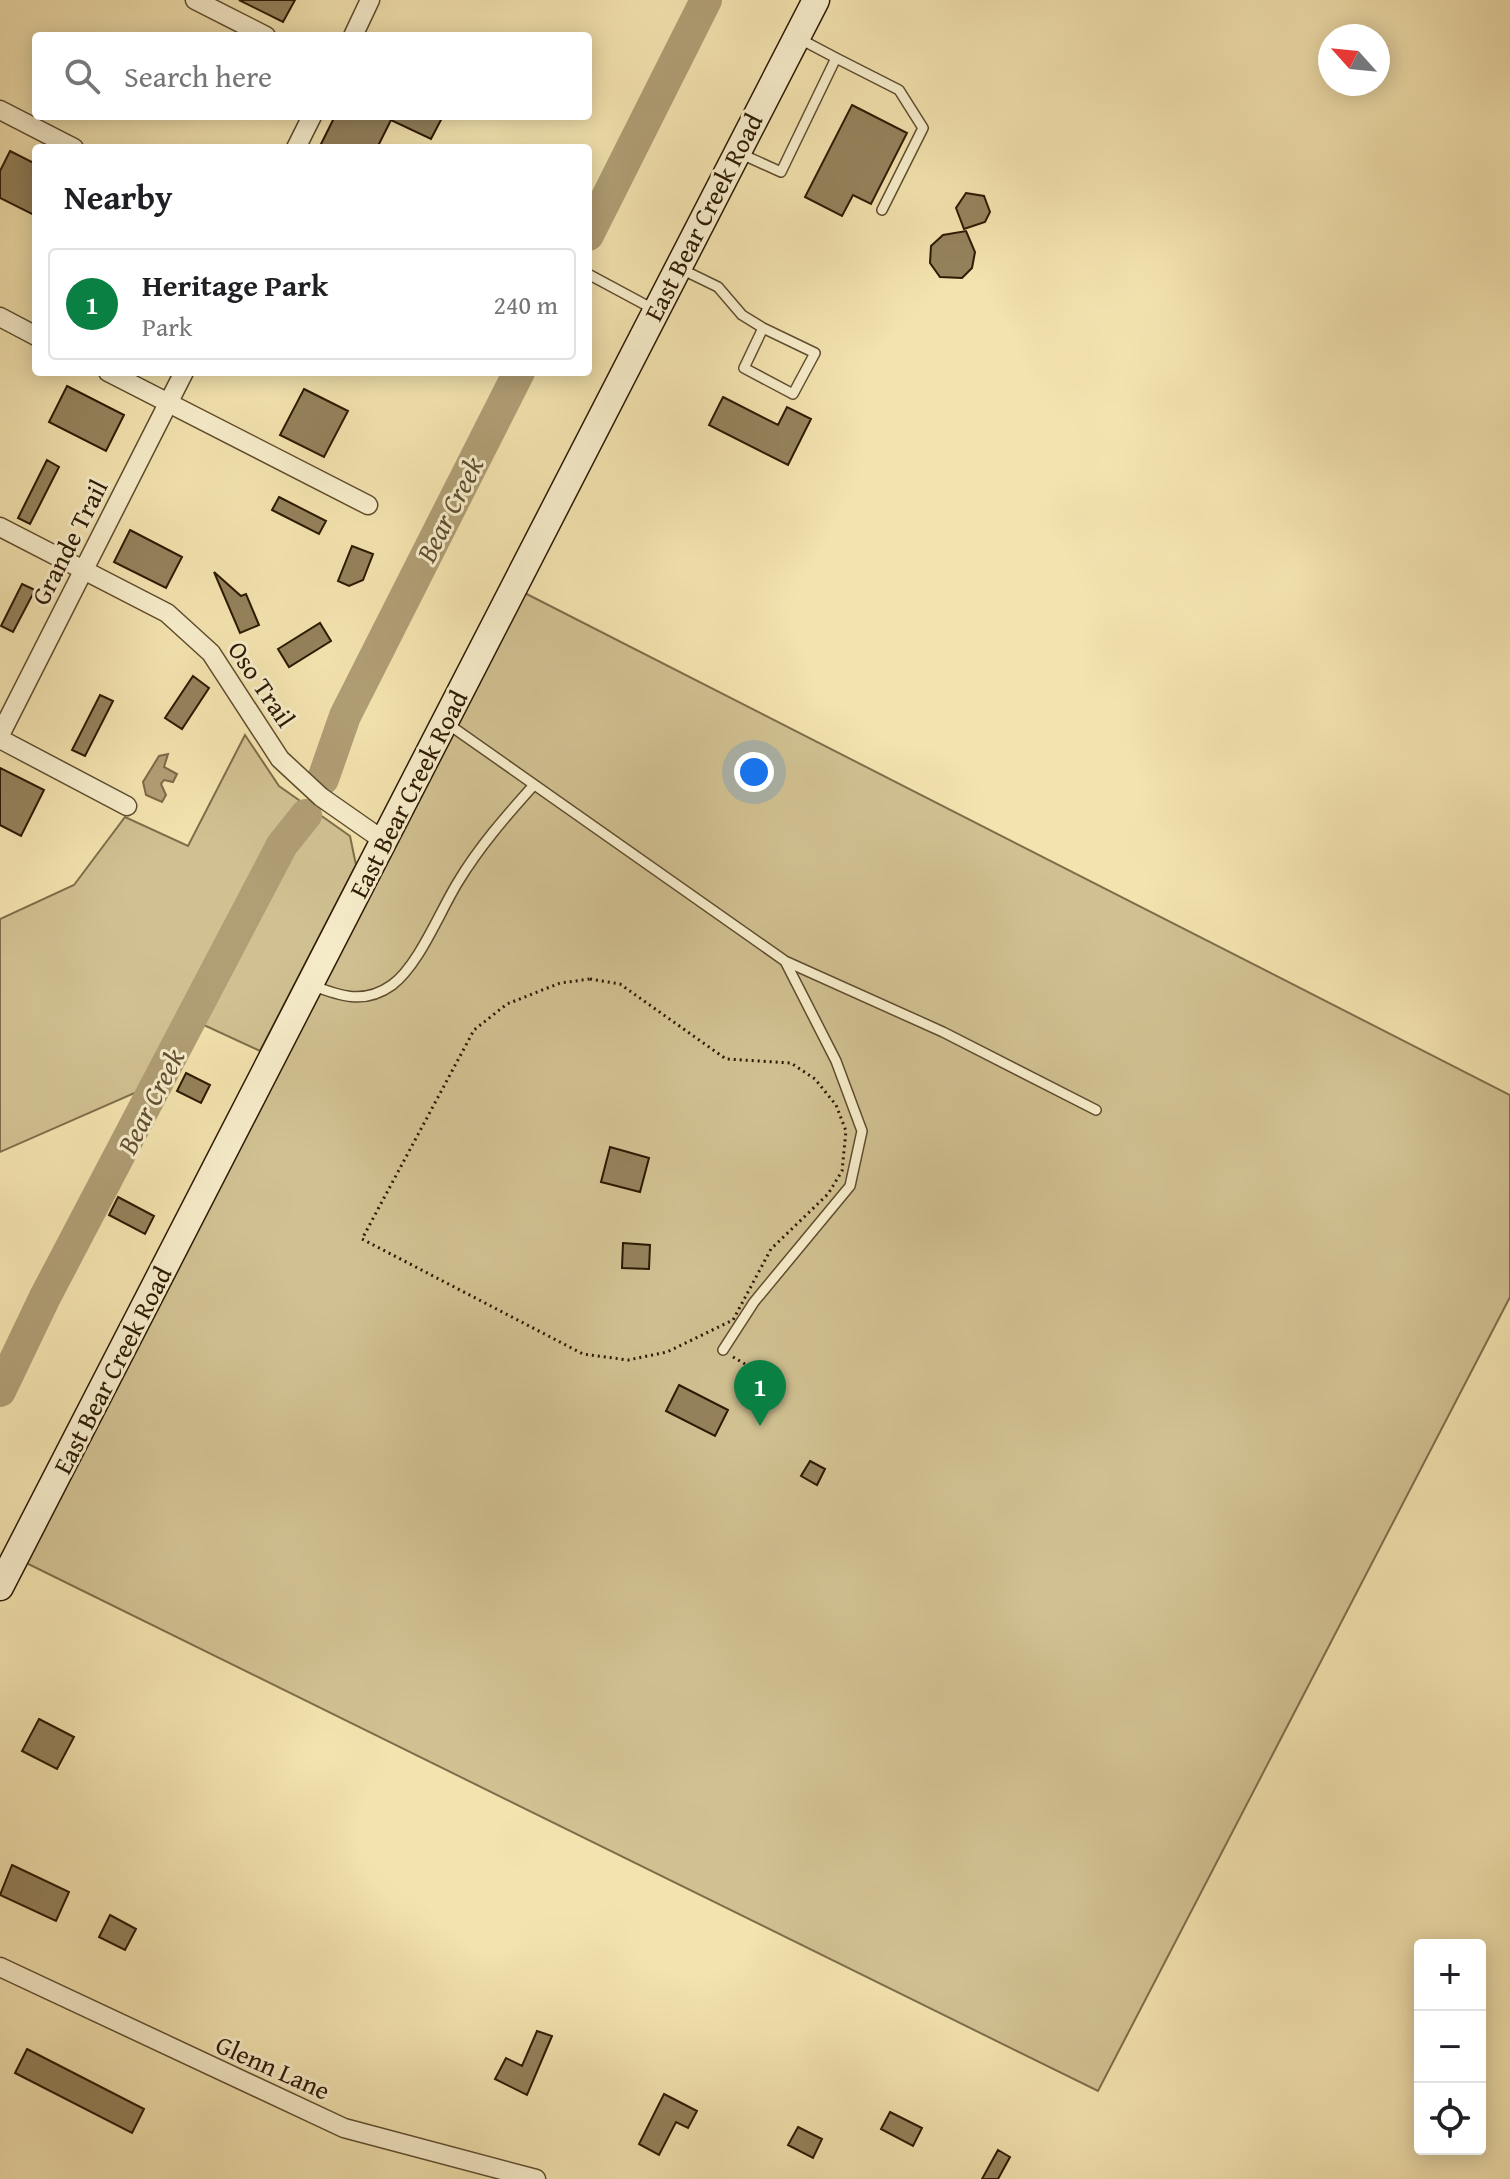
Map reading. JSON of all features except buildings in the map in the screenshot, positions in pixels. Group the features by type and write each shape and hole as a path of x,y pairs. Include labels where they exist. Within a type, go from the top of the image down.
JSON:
{"main road":[{"name":"East Bear Creek Road","path":"0,1587 816,0"}],"street":[{"path":"195,0 258,32"},
{"path":"355,32 370,0"},
{"path":"0,110 66,144"},
{"path":"298,144 310,120"},
{"path":"0,317 32,334"},
{"path":"116,376 368,505"},
{"name":"Grande Trail","path":"0,737 182,376"},
{"name":"Oso Trail","path":"0,527 167,613 211,653 280,759 321,797 384,841"},
{"path":"0,737 127,806"},
{"name":"Glenn Lane","path":"0,1967 344,2128 536,2179"}],"lane":[{"path":"797,38 899,90 923,128 882,210"},
{"path":"736,152 781,172 836,58"},
{"path":"677,267 718,287 742,315 815,353 793,394 744,368 763,328"},
{"path":"592,276 655,310"},
{"path":"445,722 785,961 943,1032 1096,1110"},
{"path":"311,985 346,999 360,998 391,985 403,975 474,857 533,786"},
{"path":"723,1350 754,1302 850,1186 862,1131 836,1061 785,961"}],"path":[{"path":"590,979 620,984 726,1059 791,1063 822,1087 836,1105 846,1131 842,1171 828,1194 771,1249 733,1320 667,1352 628,1360 583,1354 362,1239 474,1030 507,1004 560,983 590,979"}],"shaded area":[{"path":"509,585 1510,1095 1510,1297 1098,2091 10,1555"},
{"path":"245,735 279,786 350,836 356,865 260,1051 191,1019 146,1088 0,1152 0,919 74,885 125,817 188,846"},
{"path":"168,754 164,767 177,774 173,782 164,780 161,784 166,795 162,802 146,795 143,782 159,756"}],"waterway":[{"name":"Bear Creek","path":"592,227 706,0"},
{"name":"Bear Creek","path":"323,779 345,716 517,376"},
{"name":"Bear Creek","path":"0,1391 45,1297 282,845 306,815"}],"place":[{"name":"Heritage Park","path":"760,1426"}]}
